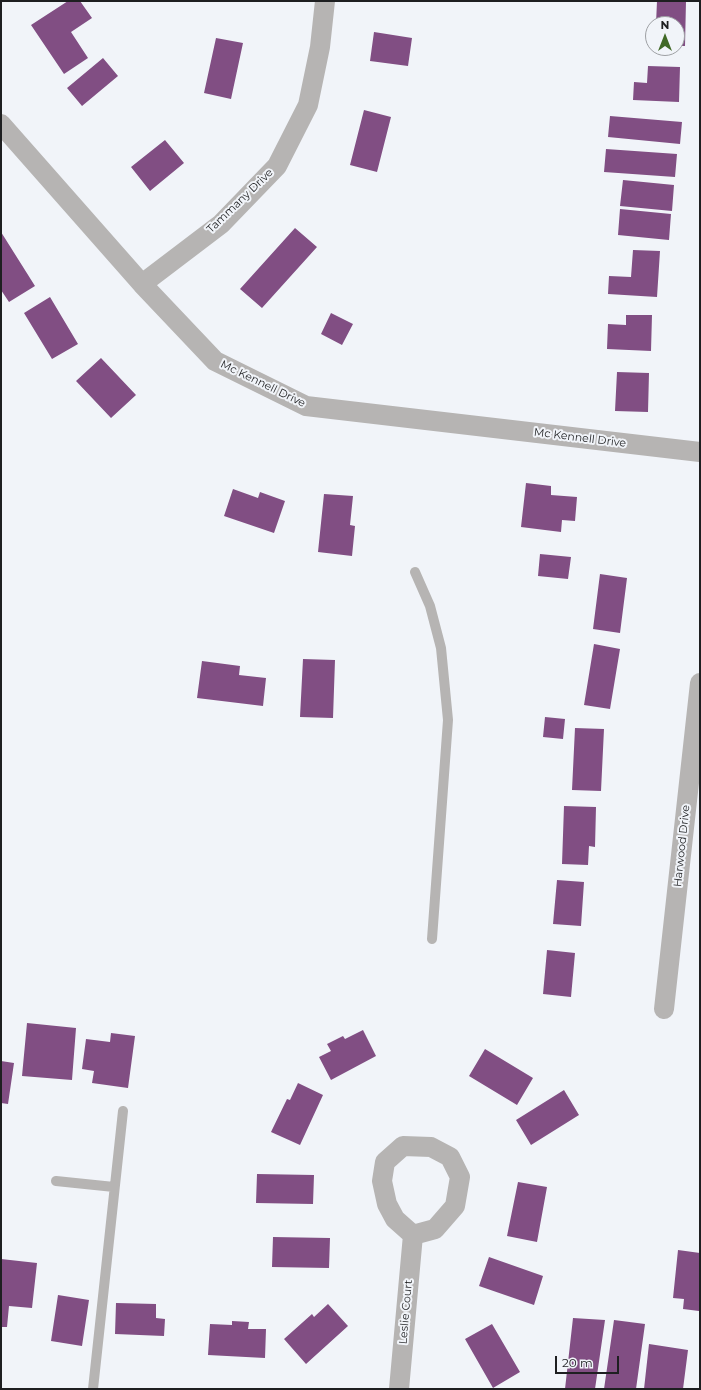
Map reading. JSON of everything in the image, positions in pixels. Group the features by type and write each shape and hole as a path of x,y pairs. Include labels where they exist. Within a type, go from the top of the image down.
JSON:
{"street":[{"name":"Tammany Drive","path":"142,284 221,224 277,166 308,105 320,47 325,1"},
{"name":"Mc Kennell Drive","path":"1,124 142,284 215,361 306,406 700,452"},
{"name":"Harwood Drive","path":"664,1009 700,683"},
{"path":"403,1146 431,1147 450,1157 460,1177 455,1206 435,1229 413,1235 394,1219 387,1204 382,1181 385,1162 403,1146"},
{"name":"Leslie Court","path":"399,1389 413,1235"}],"lane":[{"path":"415,572 430,606 440,648 448,720 432,940"},
{"path":"93,1389 123,1111"},
{"path":"56,1181 114,1187"}],"building":[{"path":"68,1 80,1 92,18 71,32 88,58 64,74 31,25"},
{"path":"657,1 686,1 685,46 685,16 656,16"},
{"path":"374,32 412,38 408,66 370,61"},
{"path":"216,38 243,43 231,99 204,93"},
{"path":"103,58 118,76 82,106 67,88"},
{"path":"648,66 680,67 679,102 633,100 634,82 647,83"},
{"path":"364,110 391,117 377,172 350,165"},
{"path":"610,116 682,122 680,144 608,137"},
{"path":"165,140 184,163 150,191 131,167"},
{"path":"606,149 677,154 675,177 604,172"},
{"path":"623,180 674,185 672,211 620,206"},
{"path":"620,209 671,214 669,240 618,235"},
{"path":"295,228 317,247 262,308 240,289"},
{"path":"1,232 35,286 9,302 1,290"},
{"path":"633,250 660,251 657,297 608,294 609,276 631,277"},
{"path":"50,297 78,344 52,359 24,313"},
{"path":"331,313 353,324 342,345 321,334"},
{"path":"626,315 652,315 651,351 607,349 608,324 626,325"},
{"path":"101,358 136,395 111,418 76,381"},
{"path":"617,372 649,373 648,412 615,411"},
{"path":"526,483 551,486 551,495 577,497 575,521 562,520 561,532 521,527"},
{"path":"233,489 258,498 260,492 285,501 274,533 224,516"},
{"path":"324,494 353,496 350,525 355,526 352,556 318,552"},
{"path":"540,554 571,557 568,579 538,576"},
{"path":"600,574 627,578 620,633 593,629"},
{"path":"594,644 620,649 610,709 584,705"},
{"path":"303,659 335,660 333,718 300,717"},
{"path":"202,661 240,666 239,675 266,678 263,706 197,698"},
{"path":"545,717 565,719 563,739 543,737"},
{"path":"575,728 604,729 601,791 572,790"},
{"path":"564,806 596,807 595,847 589,846 588,865 562,864"},
{"path":"557,880 584,882 581,926 553,924"},
{"path":"547,950 575,953 571,997 543,994"},
{"path":"27,1023 76,1028 72,1080 22,1076"},
{"path":"363,1030 376,1056 331,1080 319,1057 331,1051 327,1044 343,1036 345,1039"},
{"path":"111,1033 135,1036 128,1088 92,1083 94,1071 82,1069 86,1039 110,1042"},
{"path":"485,1049 533,1078 517,1105 469,1076"},
{"path":"1,1061 14,1063 8,1104 1,1103"},
{"path":"298,1083 323,1095 300,1145 271,1132 287,1099 290,1100"},
{"path":"564,1090 579,1115 531,1145 516,1120"},
{"path":"257,1174 314,1175 313,1204 256,1203"},
{"path":"518,1182 547,1187 537,1242 507,1236"},
{"path":"273,1237 330,1238 329,1268 272,1267"},
{"path":"678,1250 700,1253 699,1311 683,1309 684,1299 673,1298"},
{"path":"489,1257 543,1276 534,1305 479,1286"},
{"path":"1,1259 37,1263 32,1308 9,1306 7,1327 1,1327"},
{"path":"58,1295 89,1300 82,1346 51,1341"},
{"path":"116,1303 156,1304 156,1318 165,1319 164,1336 115,1334"},
{"path":"328,1304 348,1326 306,1364 284,1339 312,1314 314,1317"},
{"path":"573,1318 605,1320 595,1389 565,1389"},
{"path":"614,1320 645,1324 636,1389 604,1389"},
{"path":"232,1321 249,1322 248,1329 266,1329 265,1358 208,1355 210,1324 232,1325"},
{"path":"492,1324 520,1372 493,1388 465,1339"},
{"path":"649,1344 688,1350 683,1389 644,1389"}]}
